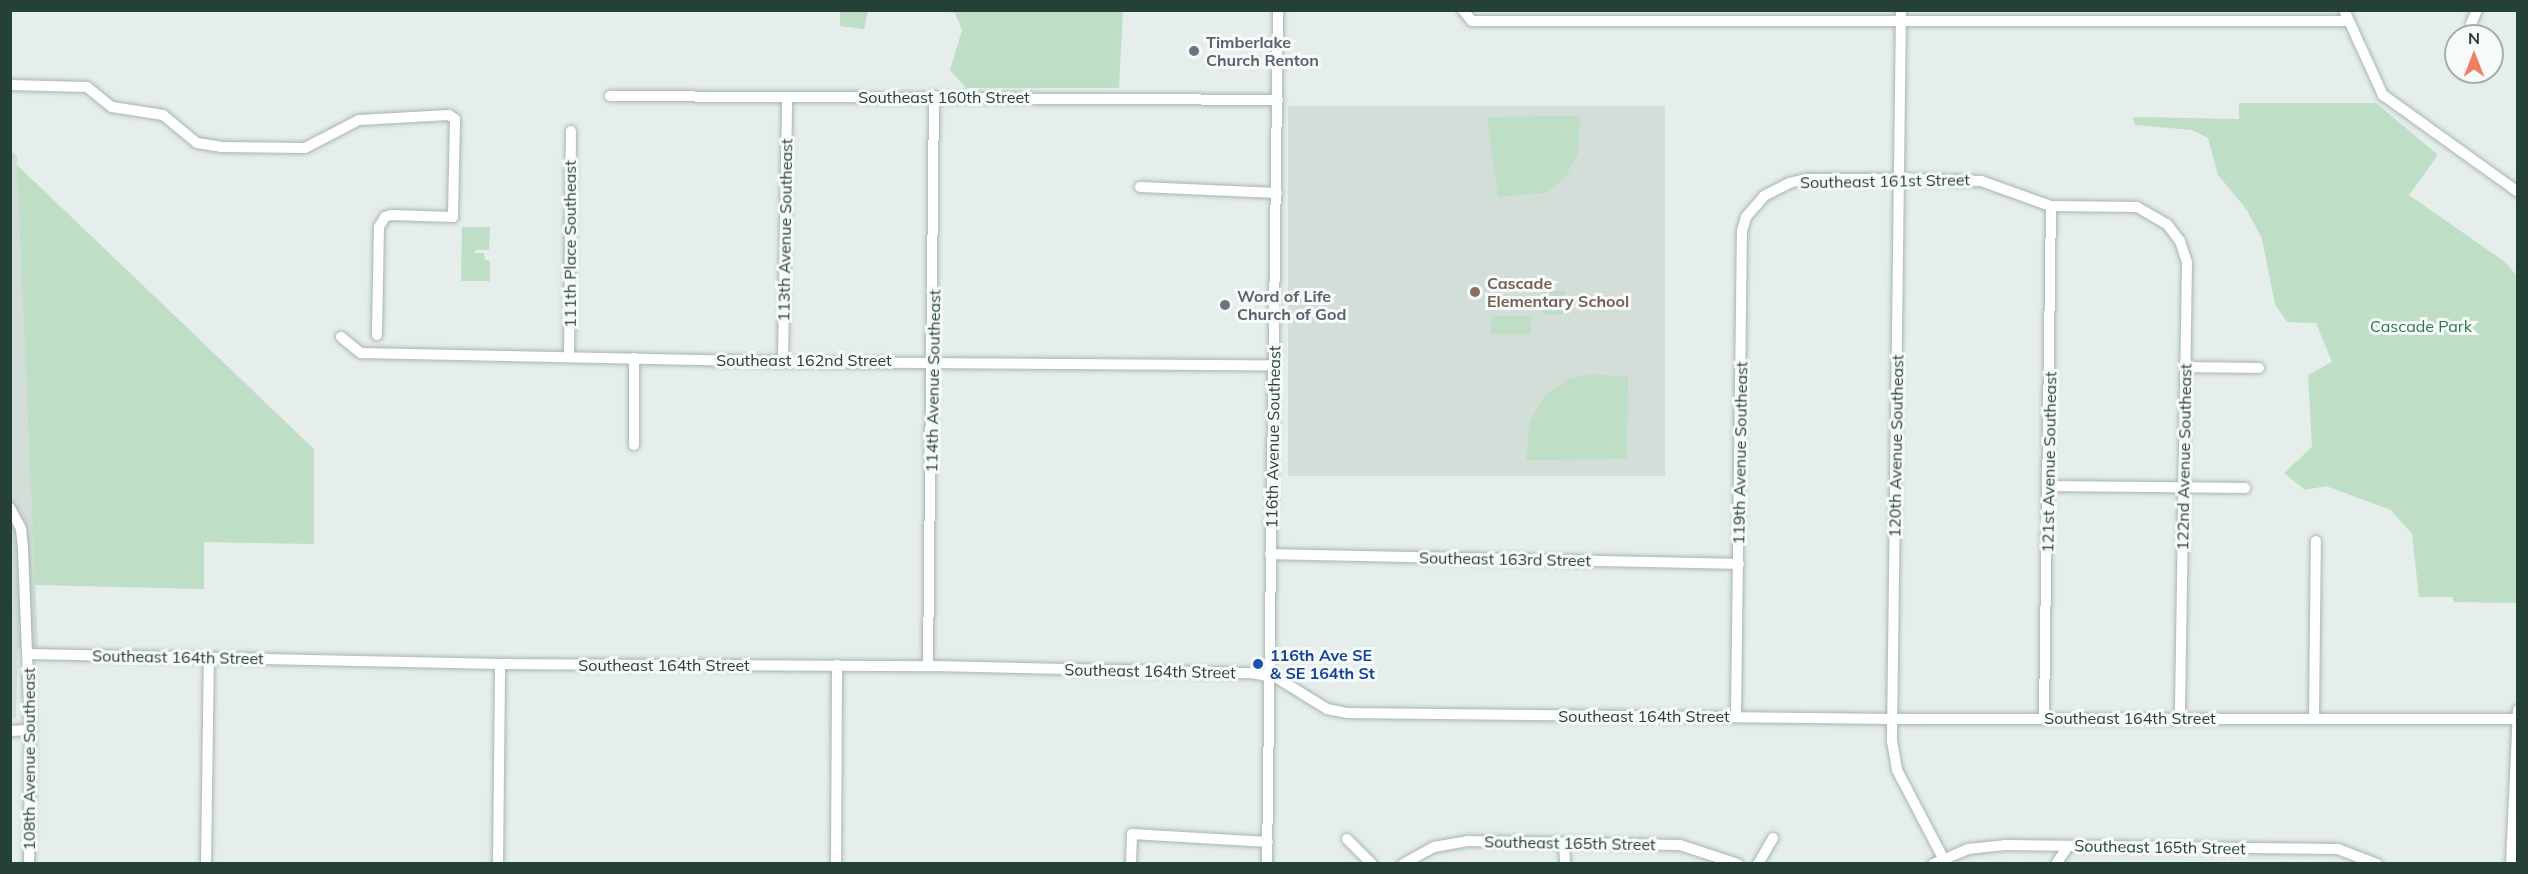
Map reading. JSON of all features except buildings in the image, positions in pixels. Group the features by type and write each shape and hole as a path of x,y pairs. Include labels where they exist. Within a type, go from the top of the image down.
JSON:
{"street":[{"name":"116th Avenue Southeast","path":"1268,864 1278,10"},
{"path":"1463,10 1472,21 1536,16 2346,16 2383,95 2517,192"},
{"path":"2471,24 2477,10"},
{"name":"120th Avenue Southeast","path":"1901,15 1901,180 1891,719 1897,770 1938,861"},
{"path":"10,85 87,87 112,107 163,115 197,144 220,147 305,148 359,120 449,116 455,119 453,217 391,216 384,217 379,227 377,335"},
{"name":"Southeast 160th Street","path":"610,96 787,98 934,96 1278,100"},
{"name":"114th Avenue Southeast","path":"928,666 934,360 934,96"},
{"name":"113th Avenue Southeast","path":"783,362 787,98"},
{"name":"111th Place Southeast","path":"570,357 571,131"},
{"name":"Southeast 161st Street","path":"1764,196 1789,183 1807,179 1981,180 2051,206 2137,207 2149,211"},
{"path":"1140,187 1277,193"},
{"name":"119th Avenue Southeast","path":"1736,716 1742,231 1746,217 1764,196"},
{"name":"121st Avenue Southeast","path":"2044,717 2049,486 2051,206"},
{"name":"122nd Avenue Southeast","path":"2149,211 2167,224 2180,241 2187,263 2180,717"},
{"name":"Southeast 162nd Street","path":"340,337 361,353 783,362 934,360 1274,365"},
{"path":"634,358 634,445"},
{"path":"2185,367 2259,369"},
{"path":"2049,486 2245,488"},
{"name":"108th Avenue Southeast","path":"10,508 21,530 23,549 30,730 29,864"},
{"path":"2314,718 2316,541"},
{"name":"Southeast 163rd Street","path":"1270,554 1739,564"},
{"name":"Southeast 164th Street","path":"28,654 500,664 928,666 1270,676 1327,709 1347,713 1891,719 2516,715"},
{"path":"206,864 209,658"},
{"path":"498,864 500,664"},
{"path":"836,864 837,665"},
{"path":"2511,864 2516,715"},
{"path":"10,731 30,730"},
{"path":"1131,864 1132,834 1268,842"},
{"path":"1758,864 1773,838"},
{"path":"1347,839 1372,864"},
{"name":"Southeast 165th Street","path":"1403,864 1434,847 1451,843 1680,845 1738,864"},
{"path":"1564,843 1566,864"},
{"name":"Southeast 165th Street","path":"1938,861 1987,845 2338,849 2377,864"},
{"path":"2056,864 2068,846"}],"shaded area":[{"name":"Cascade Elementary School","path":"1288,106 1665,106 1665,476 1288,476"},
{"path":"11,151 17,155 38,647 18,649 16,718 11,718"}],"green space":[{"path":"840,11 868,11 864,29 840,26"},
{"path":"938,11 1123,11 1119,88 966,88 950,70 962,30 955,13"},
{"name":"Cascade Park","path":"2239,103 2376,103 2438,155 2409,195 2505,262 2517,276 2517,603 2454,602 2452,597 2419,597 2412,534 2391,510 2326,486 2305,490 2284,473 2312,447 2308,375 2332,362 2316,323 2287,322 2275,304 2262,239 2247,210 2218,175 2208,138 2192,130 2135,125 2133,117 2239,119"},
{"path":"1580,116 1578,153 1565,178 1544,193 1498,197 1487,117"},
{"path":"17,165 314,449 314,544 204,542 204,589 35,585"},
{"path":"462,227 490,227 489,250 475,250 475,253 484,253 485,260 490,261 490,281 461,281"},
{"path":"1543,291 1565,291 1565,315 1543,315"},
{"path":"1491,316 1531,316 1531,334 1491,334"},
{"path":"1593,374 1628,377 1627,459 1526,460 1530,421 1544,397 1568,379"}],"place":[{"name":"Timberlake Church Renton","path":"1194,51"},
{"name":"Cascade Elementary School","path":"1475,292"},
{"name":"Word of Life Church of God","path":"1225,305"},
{"name":"116th Ave SE & SE 164th St","path":"1258,664"}]}
